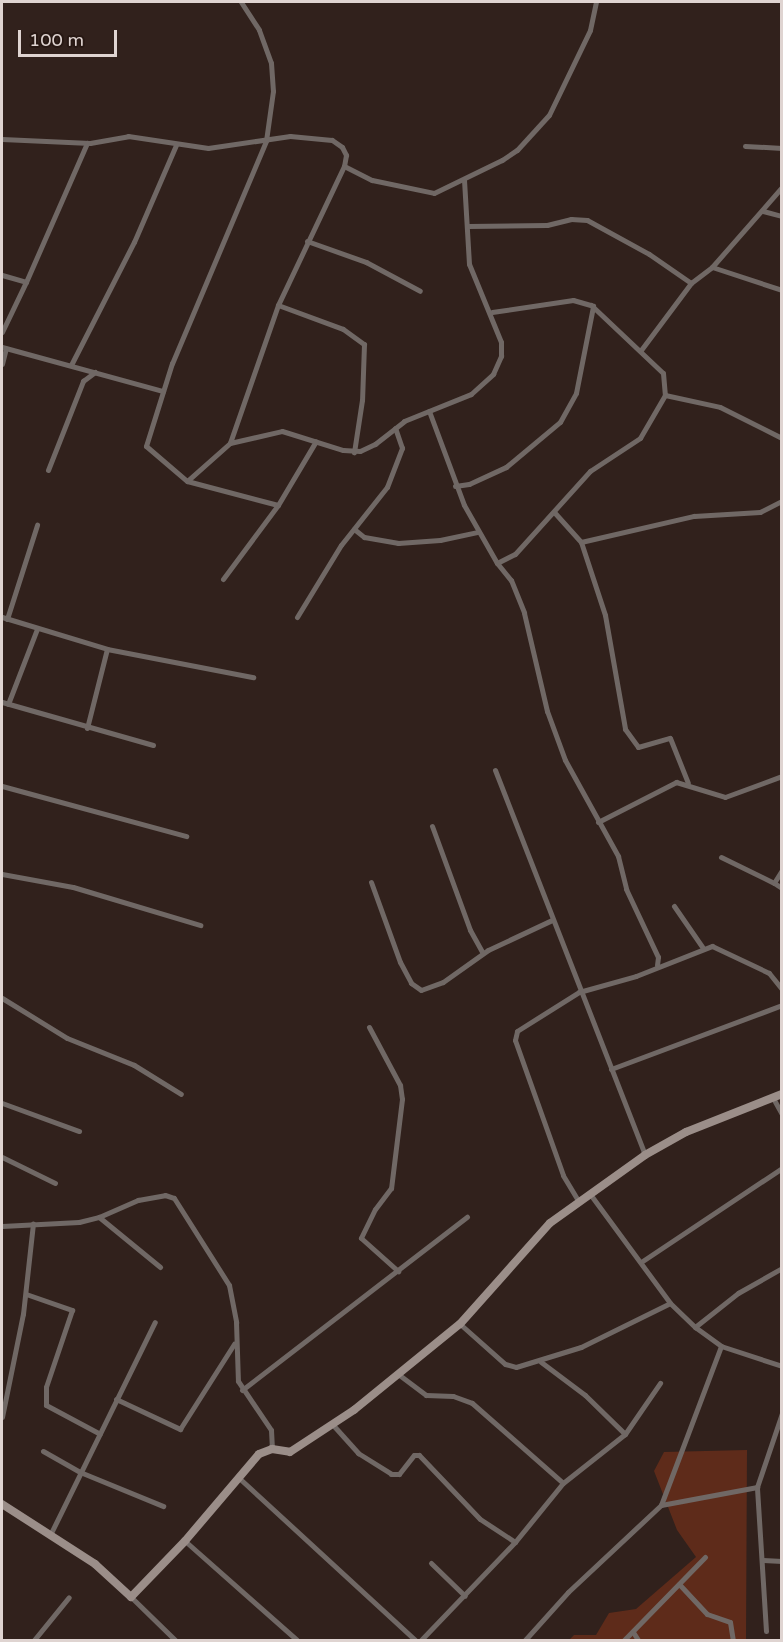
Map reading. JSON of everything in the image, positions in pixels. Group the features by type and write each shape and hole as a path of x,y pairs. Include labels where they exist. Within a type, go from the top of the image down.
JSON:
{"street":[{"path":"241,2 259,30 271,63 273,91 266,141 163,392 147,450 187,481 278,505"},
{"path":"344,166 372,180 426,194 443,191 517,150 549,115 581,51 596,2"},
{"path":"2,140 87,143 120,136 208,148 290,136 332,140 346,155 344,166 278,305 230,442"},
{"path":"2,332 87,143"},
{"path":"71,365 134,242 176,145"},
{"path":"745,146 782,148"},
{"path":"187,481 230,442 274,431 354,452 369,448 395,428 471,394 493,374 501,356 492,312 469,264 464,179"},
{"path":"641,350 691,284 712,267 764,211 782,187"},
{"path":"764,211 782,216"},
{"path":"468,226 587,220 649,254 691,284"},
{"path":"308,241 366,262 420,291"},
{"path":"712,267 782,290"},
{"path":"2,275 26,282"},
{"path":"492,312 573,300 592,306 663,373 665,395 640,438 590,471 515,554 497,563"},
{"path":"278,305 343,329 364,345 362,400 354,452"},
{"path":"455,486 469,484 506,467 560,422 576,393 592,306"},
{"path":"2,364 4,348 163,392"},
{"path":"48,470 83,381 82,368"},
{"path":"83,381 94,372"},
{"path":"665,395 708,402 782,438"},
{"path":"429,411 455,486 478,532 497,563 511,580 524,612 555,734 598,822 618,856 623,881 658,957 657,965"},
{"path":"297,617 394,472 402,448 395,428"},
{"path":"224,579 278,505 316,441"},
{"path":"581,542 700,514 760,512 782,501"},
{"path":"554,512 581,542 605,615 625,729 638,747 670,738 687,783"},
{"path":"38,525 4,618 107,649 252,677"},
{"path":"354,529 364,537 398,543 440,540 478,532"},
{"path":"37,629 5,703 153,745"},
{"path":"87,728 107,649"},
{"path":"495,770 579,992 645,1155"},
{"path":"598,822 671,784 687,783 725,797 782,776"},
{"path":"2,786 186,836"},
{"path":"432,826 470,930 483,953"},
{"path":"721,857 782,888"},
{"path":"774,883 782,870"},
{"path":"2,874 73,887 200,925"},
{"path":"371,882 400,962 416,987 428,990 483,953 530,927 552,920"},
{"path":"674,906 703,948"},
{"path":"579,1202 563,1175 514,1040 517,1031 579,992 636,976 657,965 703,948 718,948 769,973 782,989"},
{"path":"2,998 67,1038 134,1065 181,1094"},
{"path":"611,1069 782,1005"},
{"path":"369,1026 400,1085 402,1099 391,1188 367,1222 361,1238 398,1271"},
{"path":"131,1597 185,1541 259,1454 272,1449 290,1452 333,1425 398,1374 460,1324 528,1244 579,1202 645,1155 711,1120 782,1094"},
{"path":"772,1098 782,1114"},
{"path":"2,1103 80,1131"},
{"path":"2,1157 55,1183"},
{"path":"641,1262 782,1168"},
{"path":"590,1194 670,1303 696,1327 721,1346 782,1366"},
{"path":"2,1226 99,1218 138,1200 165,1195 174,1198 229,1285 242,1390 271,1430 272,1449"},
{"path":"242,1390 467,1217"},
{"path":"99,1218 160,1266"},
{"path":"2,1417 26,1294 33,1224"},
{"path":"696,1327 738,1293 781,1268"},
{"path":"26,1294 72,1310 46,1387 46,1404 100,1434"},
{"path":"460,1324 505,1364 516,1367 542,1362 670,1303"},
{"path":"51,1533 156,1322"},
{"path":"116,1399 180,1429 235,1342"},
{"path":"525,1641 568,1592 661,1505 721,1346"},
{"path":"542,1362 585,1395 625,1434"},
{"path":"398,1374 426,1395 453,1396 472,1403 563,1483"},
{"path":"422,1641 515,1542 563,1483 625,1434 660,1383"},
{"path":"766,1631 757,1487 782,1413"},
{"path":"333,1425 358,1453 391,1474 399,1474 414,1455 420,1455 480,1519 515,1542"},
{"path":"43,1451 80,1472 163,1506"},
{"path":"239,1478 415,1641"},
{"path":"661,1505 757,1487"},
{"path":"2,1504 51,1533 95,1564 174,1640"},
{"path":"185,1541 297,1641"},
{"path":"624,1641 705,1557"},
{"path":"763,1560 782,1561"},
{"path":"430,1563 465,1596"},
{"path":"679,1584 707,1614 730,1622 733,1641"},
{"path":"34,1641 69,1597"},
{"path":"633,1632 638,1641"}],"shaded area":[{"path":"747,1450 746,1640 569,1640 574,1635 596,1635 609,1613 636,1609 696,1557 677,1530 654,1471 664,1452"}]}
